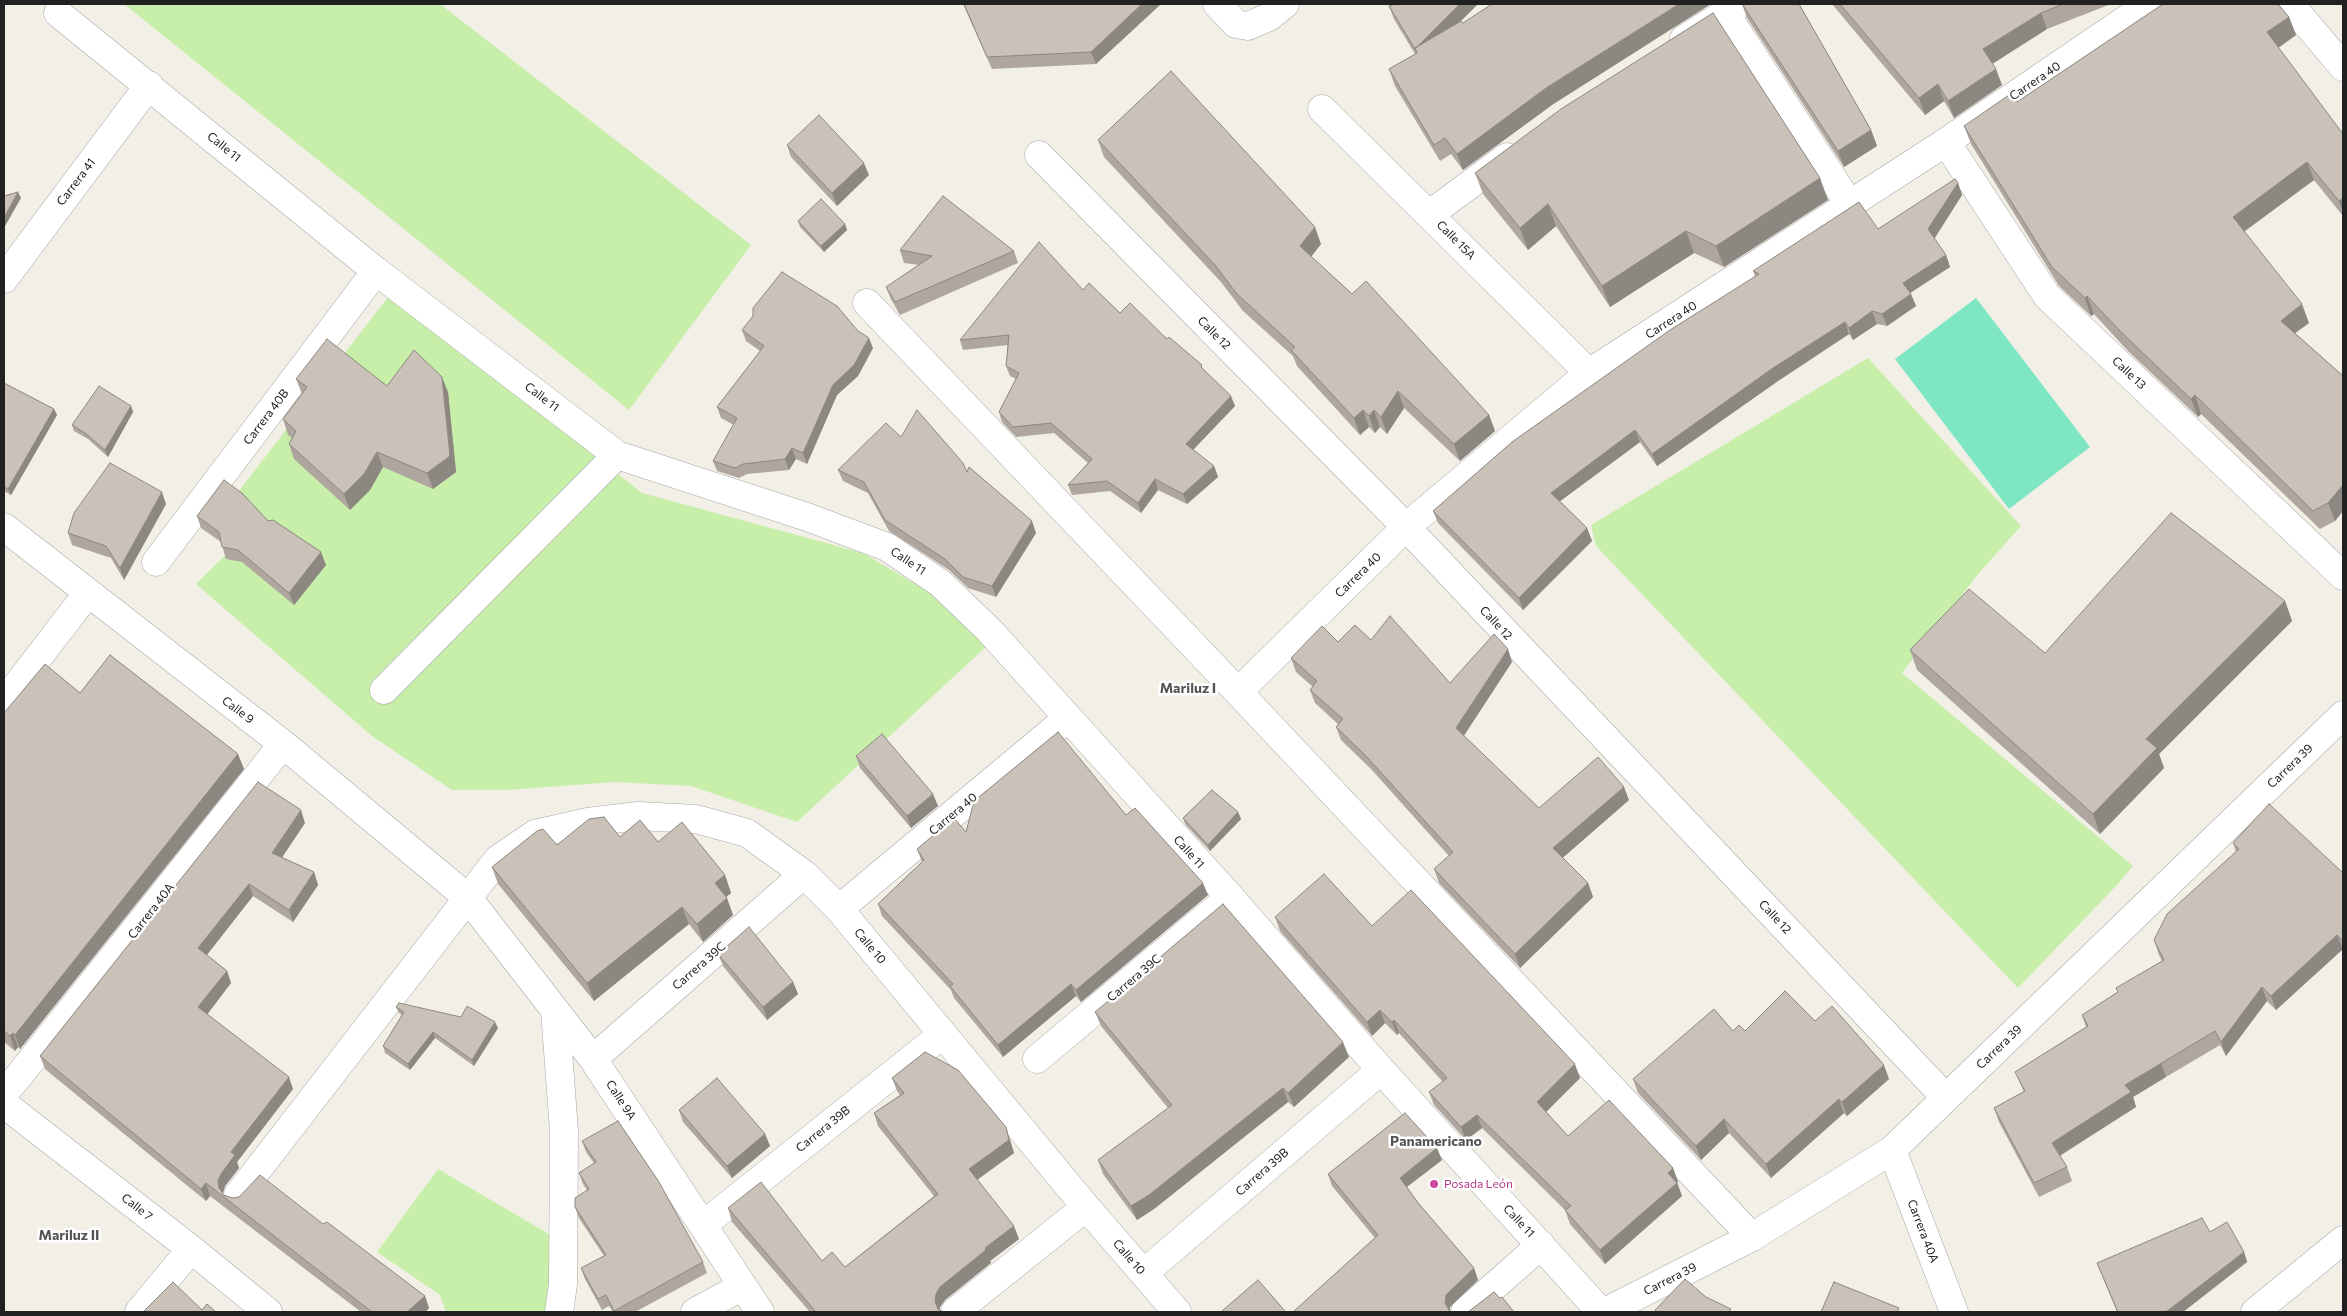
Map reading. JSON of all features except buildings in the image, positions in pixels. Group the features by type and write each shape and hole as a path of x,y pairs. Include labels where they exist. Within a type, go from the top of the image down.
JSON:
{"street":[{"path":"1217,4 1236,24 1248,26 1277,11"},
{"name":"Carrera 40","path":"1238,692 1406,528 1589,373 1946,142 2149,4"},
{"path":"2290,4 2343,67"},
{"path":"1659,55 1733,9 1850,205"},
{"name":"Calle 11","path":"58,13 376,271 617,455 807,517 887,547 940,583 988,630 1230,897 1381,1070 1603,1312"},
{"name":"Carrera 41","path":"4,279 149,85"},
{"name":"Calle 15A","path":"1322,109 1589,373"},
{"path":"1430,214 1529,140"},
{"name":"Calle 13","path":"1946,142 2048,296 2343,576"},
{"name":"Calle 12","path":"1039,155 1406,528 1946,1098"},
{"name":"Carrera 40B","path":"156,562 376,271"},
{"path":"867,302 1752,1237"},
{"path":"384,690 617,455"},
{"name":"Calle 9","path":"4,527 87,594 283,744 468,898"},
{"path":"4,702 87,594"},
{"name":"Carrera 39","path":"1603,1312 1752,1237 1892,1150 2343,715"},
{"name":"Carrera 40","path":"839,909 1068,718"},
{"name":"Carrera 40A","path":"11,1085 283,744"},
{"name":"Calle 10","path":"238,1195 498,859 535,834 588,822 638,816 696,819 747,832 804,874 839,909 1086,1207 1177,1312"},
{"name":"Carrera 39C","path":"593,1059 804,874"},
{"name":"Carrera 39C","path":"1037,1059 1230,897"},
{"name":"Calle 9A","path":"468,898 593,1059 760,1312"},
{"path":"555,1011 564,1130 563,1284 559,1312"},
{"name":"Carrera 39B","path":"703,1225 944,1034"},
{"name":"Carrera 39B","path":"1144,1273 1381,1070"},
{"name":"Calle 7","path":"4,1104 191,1249 268,1312"},
{"name":"Carrera 40A","path":"1892,1150 1954,1312"},
{"path":"955,1312 1086,1207"},
{"path":"2255,1312 2343,1240"},
{"path":"1465,1312 1541,1245"},
{"path":"138,1312 191,1249"},
{"path":"695,1312 743,1286"}],"green space":[{"path":"124,4 440,4 751,245 629,410"},
{"path":"391,293 642,493 863,553 949,604 989,644 797,822 691,786 615,782 507,790 452,790 372,736 196,584 252,529 229,504"},
{"path":"1976,298 2090,447 2009,509 1895,359"},
{"path":"1868,358 2021,526 1979,573 1902,673 2133,866 2018,988 1596,546 1591,525"},
{"path":"438,1169 554,1237 553,1312 446,1312 440,1295 377,1252"}],"place":[{"name":"Posada León","path":"1434,1184"}],"district":[{"name":"Mariluz I","path":"1188,688"},
{"name":"Panamericano","path":"1436,1141"},
{"name":"Mariluz II","path":"69,1235"}]}
